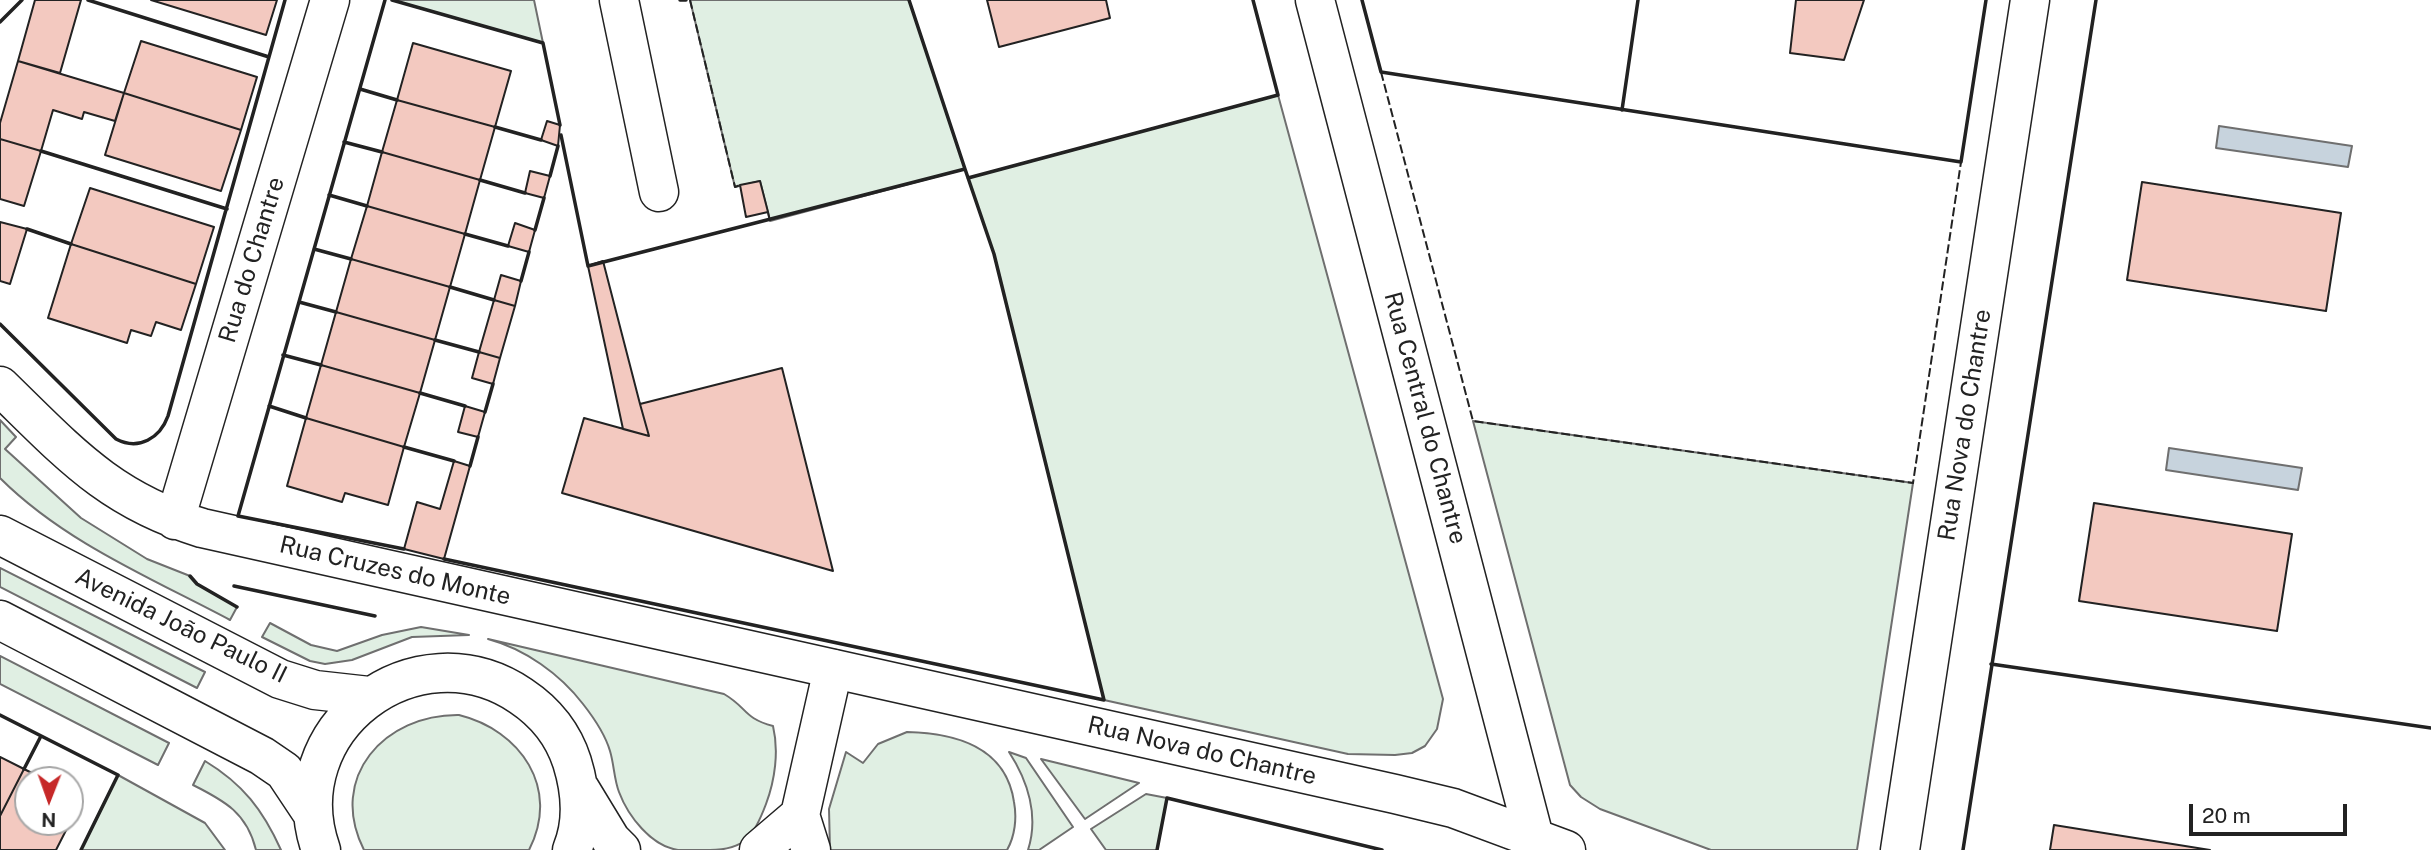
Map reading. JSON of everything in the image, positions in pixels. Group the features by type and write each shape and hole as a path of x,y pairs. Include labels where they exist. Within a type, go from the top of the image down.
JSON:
{"street":[{"name":"Rua do Chantre","path":"174,520 330,0"},
{"path":"619,0 659,192"},
{"name":"Rua Central do Chantre","path":"1315,0 1550,844"},
{"name":"Rua Nova do Chantre","path":"1900,850 2030,0"},
{"name":"Rua Cruzes do Monte","path":"0,386 71,456 108,486 146,509 174,520 833,669"},
{"path":"0,510 58,565"},
{"name":"Avenida João Paulo II","path":"0,535 280,678 315,690 369,696"},
{"path":"0,620 262,756 284,771 312,813 321,850"},
{"path":"759,850 805,832 833,669"},
{"name":"Rua Nova do Chantre","path":"833,669 1406,796 1453,808 1550,844"},
{"path":"312,813 317,769 337,728 369,696 410,676 457,672 501,682 539,709 566,745 580,789 611,840 621,850"},
{"path":"572,850 578,835 580,789"}],"green space":[{"path":"392,0 534,0 543,43"},
{"path":"690,0 909,0 965,169 770,221 760,181 735,187"},
{"path":"1278,95 1443,699 1437,729 1425,746 1412,753 1348,754 1104,700 994,254 968,178"},
{"path":"0,420 16,437 5,449 81,518 147,559 190,576 197,584 237,607 230,620 109,557 25,501 0,478"},
{"path":"1473,421 1913,483 1857,850 1711,850 1600,809 1581,797 1570,785"},
{"path":"0,568 205,672 197,688 0,587"},
{"path":"270,623 311,645 337,651 382,635 421,627 469,635 412,637 352,660 325,664 310,661 262,637"},
{"path":"488,639 724,694 756,720 773,726 776,745 774,775 766,804 752,833 740,844 722,849 678,850 659,843 635,820 623,801 617,787 608,745 599,726 574,693 541,664 515,649"},
{"path":"0,656 169,743 158,765 0,684"},
{"path":"459,715 500,734 516,748 529,765 537,784 540,805 538,827 529,850 364,850 354,823 353,798 358,775 370,755 387,738 408,725 432,718"},
{"path":"907,732 960,740 976,747 1001,768 1009,783 1015,808 1014,833 1007,850 830,850 829,809 846,752 863,763 878,744"},
{"path":"1009,752 1026,758 1073,827 1039,850 1028,850 1032,824 1030,799 1022,775"},
{"path":"1041,759 1139,783 1085,819"},
{"path":"205,761 230,779 250,799 267,822 281,850 256,850 241,817 225,803 193,785"},
{"path":"118,775 205,823 225,850 81,850"},
{"path":"1146,794 1167,798 1157,850 1106,850 1091,829"}],"shaded area":[{"path":"2219,126 2352,146 2348,167 2216,148"},
{"path":"2169,448 2302,468 2298,490 2166,470"}],"building":[{"path":"35,0 81,0 60,73 18,61"},
{"path":"151,0 277,0 266,35"},
{"path":"987,0 1106,0 1110,18 999,47"},
{"path":"1796,0 1864,0 1844,60 1790,53"},
{"path":"141,41 257,77 241,130 124,93"},
{"path":"413,43 511,71 495,127 397,100"},
{"path":"18,61 124,93 115,121 84,112 82,119 53,110 41,151 0,139 0,123"},
{"path":"124,93 241,130 221,191 105,155"},
{"path":"397,100 495,127 480,180 382,152"},
{"path":"547,121 560,125 558,146 541,140"},
{"path":"0,139 41,151 24,206 0,199"},
{"path":"382,152 480,180 465,234 367,206"},
{"path":"530,171 550,176 544,198 525,193"},
{"path":"760,181 768,212 746,217 740,185"},
{"path":"2142,182 2341,213 2326,311 2127,280"},
{"path":"90,188 214,227 196,284 71,244"},
{"path":"367,206 465,234 450,287 351,259"},
{"path":"0,222 27,229 10,284 0,281"},
{"path":"515,223 535,230 529,252 508,246"},
{"path":"71,244 196,284 181,330 156,322 151,336 131,330 127,343 48,318"},
{"path":"351,259 450,287 435,340 336,312"},
{"path":"603,261 649,436 623,429 588,266"},
{"path":"501,275 521,281 515,306 494,300"},
{"path":"494,300 515,306 500,358 479,352"},
{"path":"336,312 435,340 420,393 321,365"},
{"path":"479,352 500,358 493,384 472,378"},
{"path":"321,365 420,393 404,447 306,418"},
{"path":"782,368 833,571 562,493 584,418 649,436 640,404"},
{"path":"465,406 485,412 478,437 458,432"},
{"path":"306,418 404,447 388,505 345,493 342,502 287,486"},
{"path":"454,461 470,466 444,559 404,549 417,502 440,509"},
{"path":"2094,503 2292,534 2277,631 2079,601"},
{"path":"0,757 18,766 14,766 14,789 0,816"},
{"path":"14,789 14,836 63,836 56,850 0,850 0,816"},
{"path":"2054,825 2210,850 2050,850"}],"fence":[{"path":"690,0 735,187 740,185"},
{"path":"1381,72 1473,421 1913,483 1961,162"},
{"path":"768,212 770,221"}],"wall":[{"path":"0,22 22,0"},
{"path":"88,0 269,57"},
{"path":"0,324 116,439 133,444 140,443 160,431 168,416 285,0"},
{"path":"385,0 238,516 404,549"},
{"path":"392,0 543,43 560,125"},
{"path":"680,0 686,0"},
{"path":"909,0 965,169"},
{"path":"968,178 1278,95 1253,0"},
{"path":"1362,0 1381,72 1961,162 1986,0"},
{"path":"1622,110 1638,0"},
{"path":"1963,850 2096,0"},
{"path":"360,89 397,100"},
{"path":"495,127 541,140"},
{"path":"444,559 1104,700 994,254 965,169 588,266 561,135"},
{"path":"344,142 382,152"},
{"path":"550,176 558,146"},
{"path":"41,151 227,209"},
{"path":"480,180 525,193"},
{"path":"329,195 367,206"},
{"path":"535,230 544,198"},
{"path":"27,229 71,244"},
{"path":"465,234 508,246"},
{"path":"314,249 351,259"},
{"path":"521,281 529,252"},
{"path":"450,287 494,300"},
{"path":"299,302 336,312"},
{"path":"435,340 479,352"},
{"path":"283,355 321,365"},
{"path":"485,412 493,384"},
{"path":"420,393 465,406"},
{"path":"269,406 306,418"},
{"path":"470,466 478,437"},
{"path":"404,447 454,461"},
{"path":"190,576 197,584 237,607"},
{"path":"234,586 375,616"},
{"path":"1991,664 2431,728"},
{"path":"0,715 118,775 81,850"},
{"path":"26,766 41,736"},
{"path":"1157,850 1167,798 1382,850"}]}
